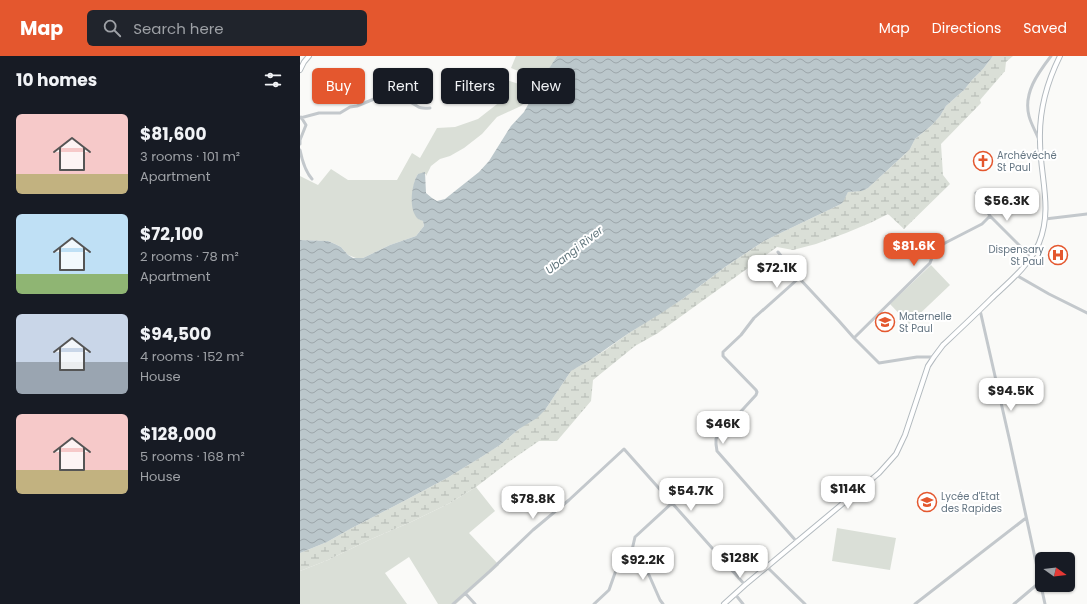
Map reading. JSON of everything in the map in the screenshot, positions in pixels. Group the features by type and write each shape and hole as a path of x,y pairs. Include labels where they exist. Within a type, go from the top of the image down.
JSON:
{"main road":[{"path":"300,70 309,56"},
{"path":"724,604 879,473 896,454 905,435 928,366 934,357 943,344 1016,275 1031,257 1038,243 1045,219 1045,191 1040,125 1046,91 1060,56"}],"street":[{"path":"1040,140 1029,116 1028,103 1030,92 1038,75 1051,56"},
{"path":"300,144 300,140 306,125 301,117 319,113 340,113 350,107 357,106 379,97 390,98 396,95 409,101 417,107 430,108"},
{"path":"300,150 302,161 308,175 312,179"},
{"path":"976,192 990,216 1031,257"},
{"path":"1045,219 1087,214"},
{"path":"854,338 930,263 936,249 982,224 990,216"},
{"path":"778,252 799,278 879,363 917,357 934,357"},
{"path":"1016,275 1087,313"},
{"path":"797,542 717,451 716,438 720,431 733,420 757,392 738,370 723,356 723,352 741,335 754,318 799,278"},
{"path":"980,310 1035,559"},
{"path":"452,604 624,449 745,585"},
{"path":"594,604 609,590 619,565 632,550 635,537 672,503"},
{"path":"915,604 1026,518"},
{"path":"632,550 649,575 663,604"},
{"path":"768,567 805,604"},
{"path":"1014,604 1035,586"},
{"path":"1042,592 1045,604"},
{"path":"465,593 475,604"},
{"path":"735,594 743,604"}],"green space":[{"path":"516,56 557,56 550,68 517,68 517,70 511,68"},
{"path":"993,56 1013,56 1006,62 1005,71 980,100 981,103 941,144 943,175 950,184 904,229 888,214 846,233 816,244 793,250 777,247 658,333 635,346 593,380 591,401 557,441 539,441 476,487 450,503 328,560 300,571 300,553 327,542 447,478 483,456 500,445 545,410 571,371 684,298 725,267 764,241 841,204 848,192 868,188 910,149 915,139 932,125 946,106 964,90"},
{"path":"509,81 517,83 517,104 523,104 497,117 482,134 464,148 450,156 440,159 431,166 426,176 426,174 418,174 415,179 413,190 416,208 419,219 423,221 424,226 416,236 390,245 363,258 356,258 348,255 341,247 328,241 300,240 300,176 318,185 331,169 348,180 397,180 412,153 420,158 437,128 455,127 478,119 497,104 509,104"},
{"path":"931,265 950,285 909,324 890,304"},
{"path":"476,487 495,511 469,533 499,565 456,604 438,604 409,557 385,573 407,604 300,604 300,571 328,560 411,522 450,503"},
{"path":"837,528 896,538 890,570 832,561"}],"water":[{"name":"Ubangi River","path":"557,56 993,56 964,90 946,106 932,125 915,139 910,149 868,188 862,191 848,192 841,204 764,241 725,267 684,298 571,371 545,410 537,418 519,429 500,445 483,456 447,478 327,542 300,553 300,240 328,241 341,247 353,258 363,258 390,245 416,236 424,226 423,221 415,216 412,206 413,188 418,174 425,172 426,193 437,201 445,199 479,172 489,161 511,126 524,112 528,104 575,104 575,68 549,68"}],"place":[{"name":"Archévéché St Paul","path":"983,161"},
{"name":"Dispensary St Paul","path":"1058,255"},
{"name":"Maternelle St Paul","path":"885,322"},
{"name":"Lycée d'Etat des Rapides","path":"927,502"}]}
